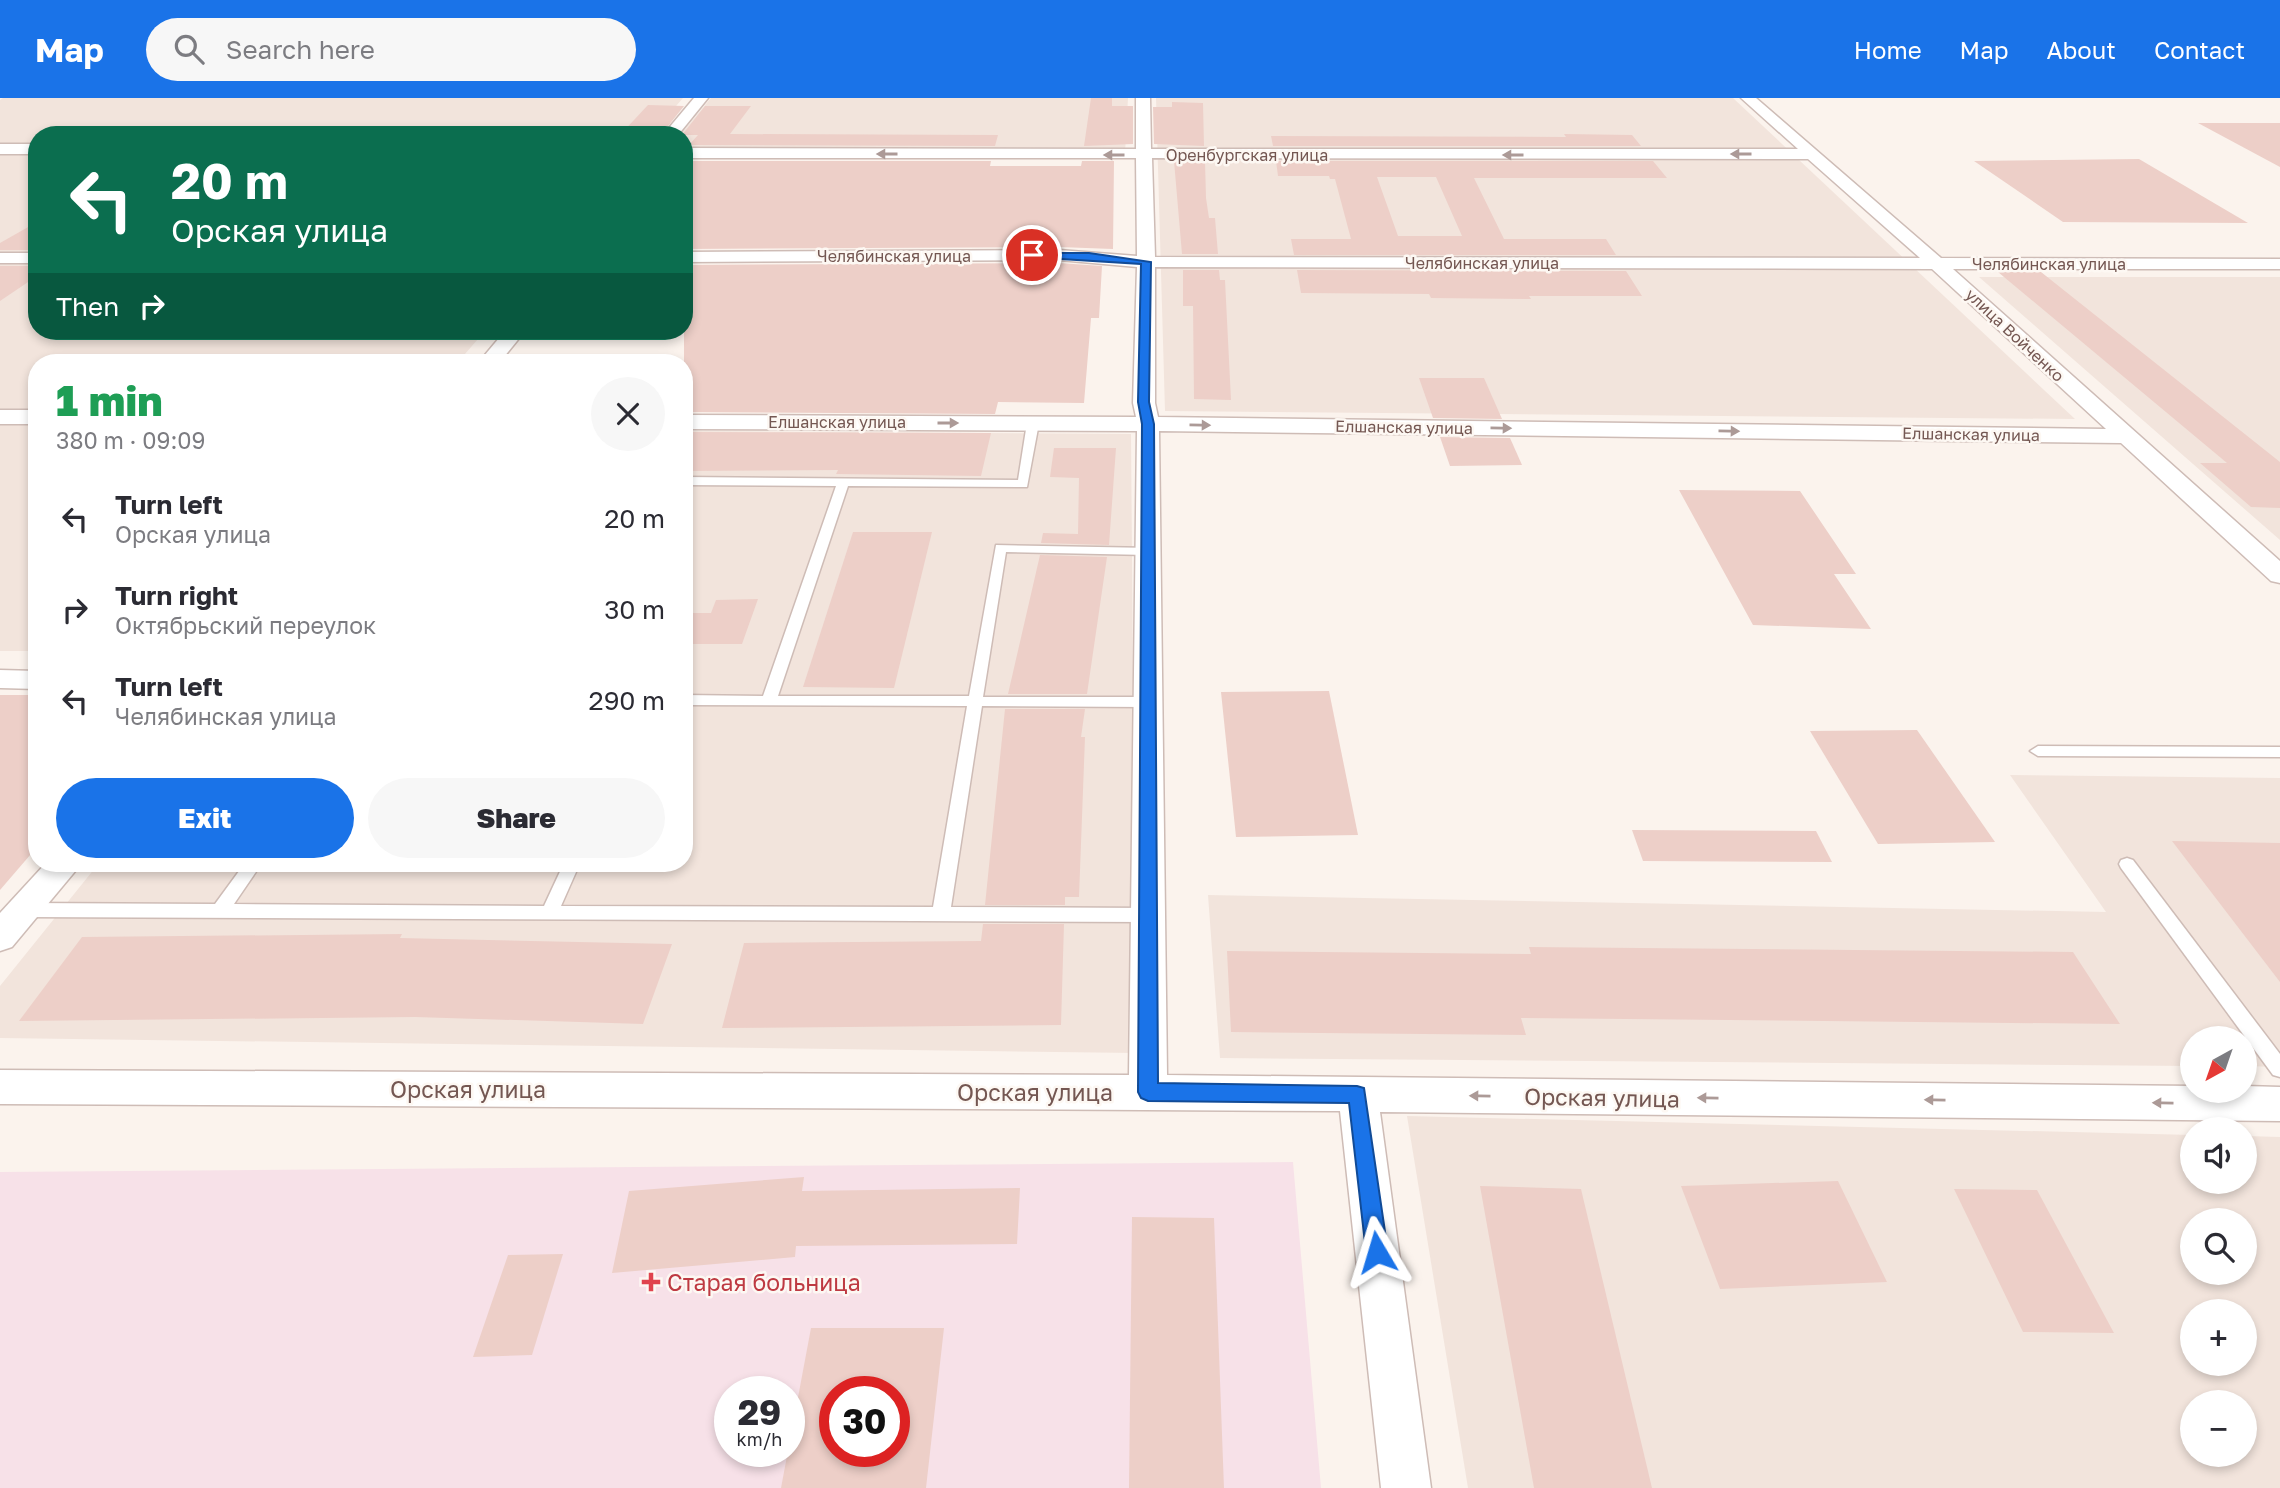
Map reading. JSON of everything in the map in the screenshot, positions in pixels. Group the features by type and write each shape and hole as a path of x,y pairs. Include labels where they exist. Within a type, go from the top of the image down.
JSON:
{"street":[{"path":"678,126 701,98"},
{"path":"1143,98 1146,262 1144,402 1148,424 1148,1092"},
{"name":"улица Войченко","path":"1748,98 1937,264 2280,575"},
{"path":"0,149 28,149"},
{"name":"Оренбургская улица","path":"693,153 1809,154"},
{"name":"Челябинская улица","path":"693,257 1059,255 1146,262 2280,264"},
{"path":"0,258 28,258"},
{"path":"496,354 507,340"},
{"path":"0,417 28,417"},
{"name":"Елшанская улица","path":"693,422 1148,424 2124,436"},
{"path":"0,679 28,680"},
{"path":"0,937 57,872"},
{"name":"Орская улица","path":"0,1087 1148,1092 2280,1104"},
{"path":"1357,1095 1406,1488"}],"lane":[{"path":"693,481 1023,484 1033,423"},
{"path":"769,700 844,482"},
{"path":"941,914 1000,548 1148,551"},
{"path":"693,700 976,699 1148,702"},
{"path":"2038,751 2280,752"},
{"path":"2127,864 2280,1069"},
{"path":"220,911 248,872"},
{"path":"550,912 568,872"},
{"path":"24,909 1148,915"}],"shaded area":[{"path":"683,98 659,126 28,126 28,340 477,340 465,354 28,354 28,651 0,651 0,100"},
{"path":"711,98 1128,98 1125,154 693,151 693,126 688,126"},
{"path":"1156,98 1733,98 2075,419 1165,411"},
{"path":"1979,277 2280,277 2280,540"},
{"path":"693,431 1131,434 1136,1053 0,1038 0,986 92,872 693,872"},
{"path":"2010,775 2280,778 2280,1067 2258,1066 2258,1026 2180,1026 2180,1066 1220,1058 1208,895 2106,912"},
{"path":"1407,1116 2180,1135 2180,1194 2257,1194 2257,1136 2280,1137 2280,1488 1468,1488"},
{"name":"Старая больница","path":"1293,1162 1321,1488 0,1488 0,1172"}],"building":[{"path":"1091,98 1112,98 1112,106 1133,106 1133,144 1084,146"},
{"path":"1172,102 1203,103 1204,146 1154,144 1153,107 1172,107"},
{"path":"648,105 684,106 668,126 628,126"},
{"path":"705,106 751,106 730,134 998,135 995,146 693,145 698,135 693,135 693,126 689,126"},
{"path":"2198,123 2280,123 2280,167"},
{"path":"1564,134 1632,135 1641,146 1273,146 1271,136 1566,137"},
{"path":"2139,159 2248,223 2063,222 1974,161"},
{"path":"693,161 991,161 990,166 1081,166 1082,161 1114,161 1113,249 693,249"},
{"path":"1174,161 1205,161 1206,198 1209,218 1215,218 1218,254 1182,254"},
{"path":"1276,161 1653,161 1667,178 1474,178 1504,239 1606,239 1616,255 1294,255 1291,239 1351,239 1335,179 1330,179 1329,176 1278,176","holes":["1377,177 1436,177 1462,236 1398,236"]},
{"path":"28,227 28,250 0,250 0,243"},
{"path":"1059,263 1102,266 1099,318 1091,318 1084,403 998,402 995,414 693,412 693,354 684,354 684,340 693,340 693,265"},
{"path":"0,266 28,266 28,282 0,301"},
{"path":"1183,270 1219,270 1220,280 1225,280 1231,400 1194,399 1193,306 1183,306"},
{"path":"1297,270 1626,271 1642,296 1529,296 1531,299 1431,298 1429,294 1301,293"},
{"path":"1998,272 2041,272 2280,462 2280,508 2251,507 2200,463 2227,463"},
{"path":"1419,378 1484,378 1502,419 1433,418"},
{"path":"693,432 991,433 981,476 836,474 838,470 693,471"},
{"path":"1440,437 1510,438 1522,465 1450,466"},
{"path":"1054,448 1116,448 1109,545 1041,543 1043,533 1078,534 1079,478 1050,477"},
{"path":"1679,490 1800,491 1856,574 1834,574 1871,629 1753,625"},
{"path":"853,532 932,532 894,688 803,687"},
{"path":"1040,555 1107,557 1087,694 1008,694"},
{"path":"758,599 742,644 693,644 693,613 711,613 716,600"},
{"path":"1329,691 1358,835 1236,837 1221,692"},
{"path":"0,695 28,695 28,857 0,890"},
{"path":"1005,709 1085,709 1081,737 1085,737 1079,897 1065,897 1065,905 985,905"},
{"path":"1917,730 1995,842 1878,844 1810,731"},
{"path":"1632,830 1816,831 1832,862 1643,861"},
{"path":"2172,841 2280,843 2280,982"},
{"path":"983,924 1064,924 1061,1025 722,1028 744,943 981,941"},
{"path":"402,934 400,938 672,944 643,1024 415,1017 19,1021 82,937"},
{"path":"1529,947 2073,952 2120,1024 1521,1018 1526,1035 1231,1032 1227,951 1531,954"},
{"path":"804,1177 802,1191 1020,1188 1017,1244 796,1246 795,1257 612,1273 629,1191"},
{"path":"1838,1181 1887,1282 1720,1289 1681,1186"},
{"path":"1480,1186 1581,1189 1652,1488 1534,1488"},
{"path":"1954,1189 2037,1190 2114,1333 2023,1332"},
{"path":"1132,1217 1214,1218 1224,1488 1129,1488"},
{"path":"563,1254 532,1355 473,1357 508,1255"},
{"path":"811,1328 944,1328 926,1488 781,1488 785,1467 805,1467 805,1376 802,1376"}],"place":[{"name":"Старая больница","path":"651,1282"}],"route":[{"path":"1032,255 1089,256 1146,262 1144,402 1148,424 1148,1092 1357,1095 1377,1252"}]}
